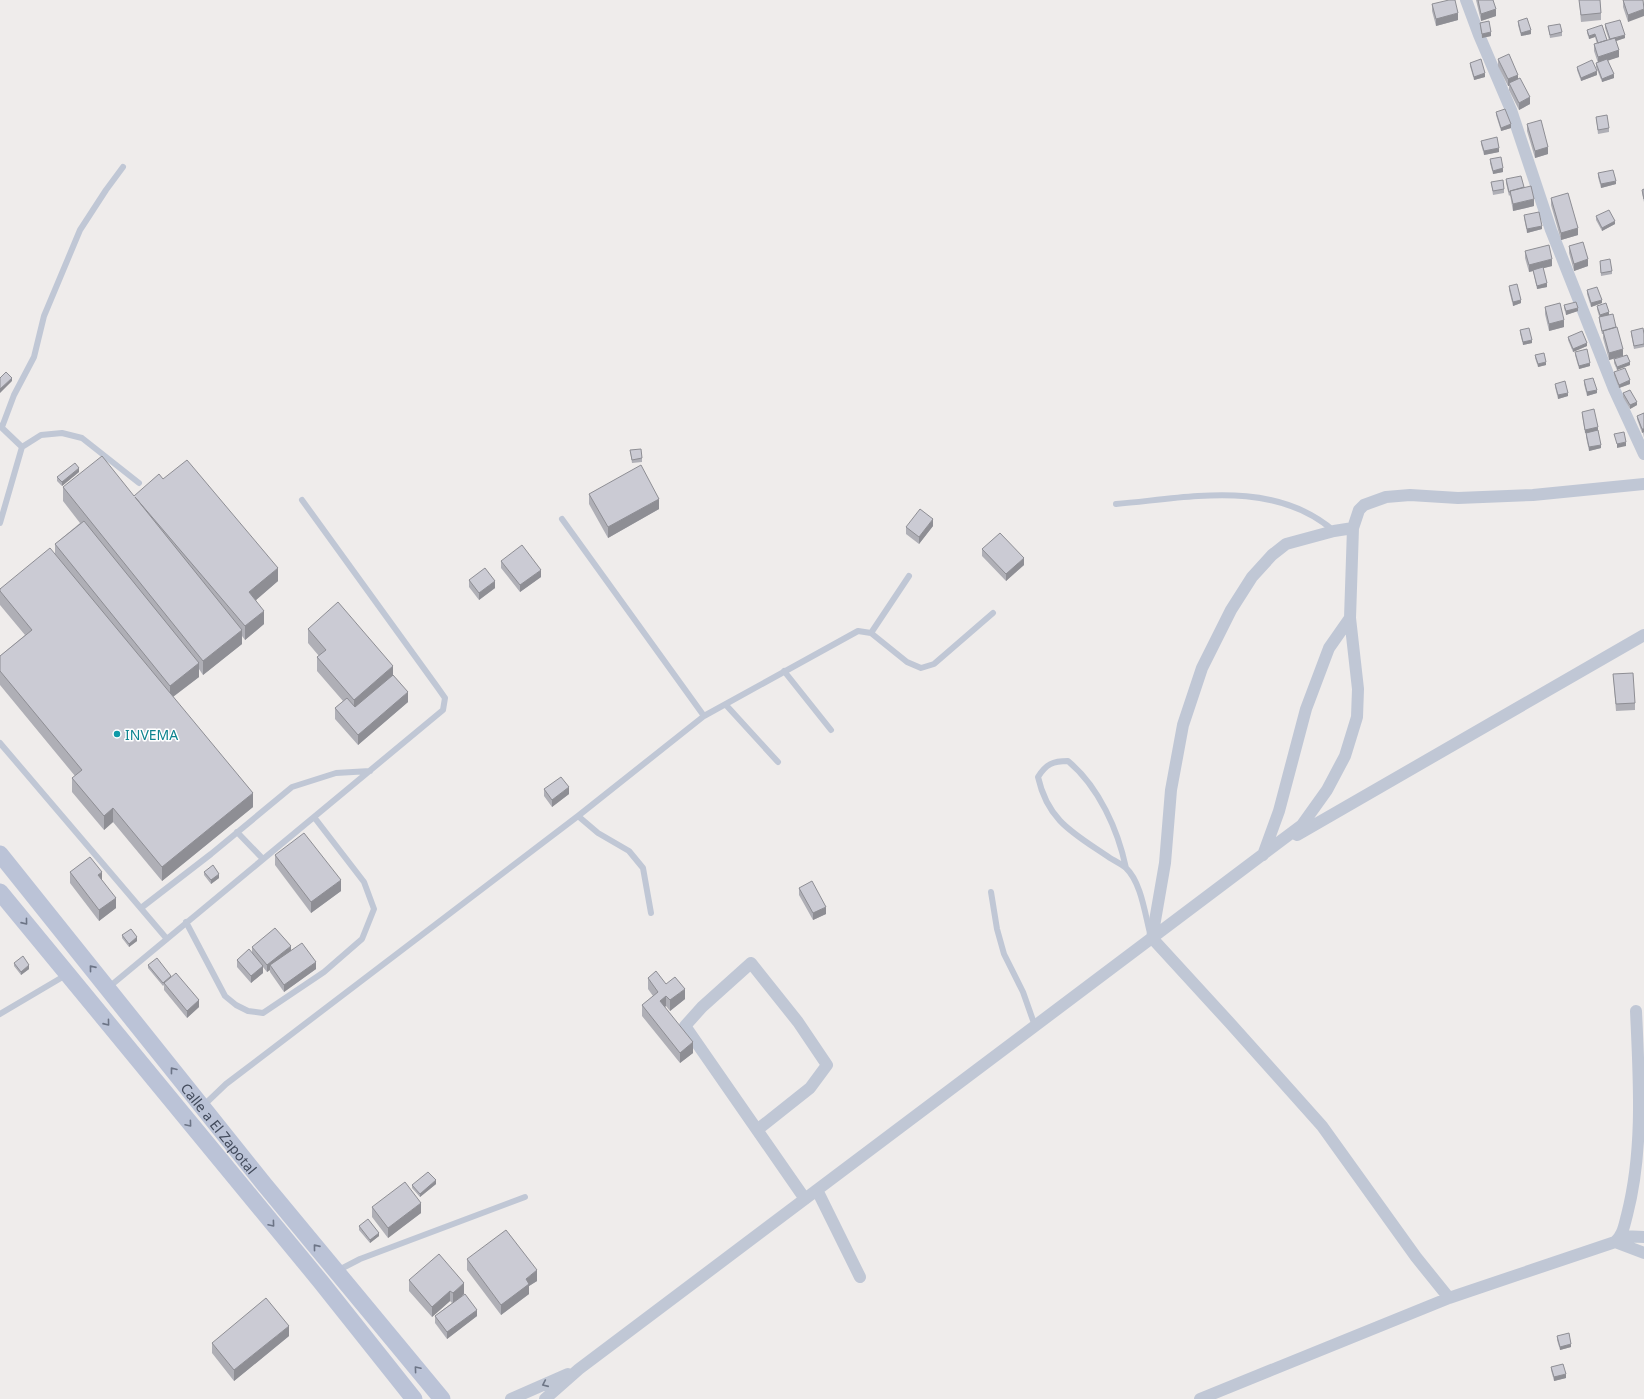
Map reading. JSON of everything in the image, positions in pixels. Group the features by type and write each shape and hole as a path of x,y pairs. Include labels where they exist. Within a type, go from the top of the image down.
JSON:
{"street":[{"path":"1466,0 1511,110 1551,230 1614,389 1644,454"},
{"path":"545,1399 579,1369 1302,825 1327,790 1345,756 1357,717 1358,689 1350,618 1353,528 1359,510 1364,505 1386,497 1410,495 1458,498 1533,495 1644,484"},
{"path":"1152,938 1165,863 1171,790 1183,726 1202,668 1232,610 1252,577 1272,555 1286,544 1334,530 1353,528"},
{"path":"1263,855 1279,811 1306,709 1329,648 1350,618"},
{"path":"1263,855 1644,635"},
{"name":"Calle a El Zapotal","path":"0,854 202,1107 336,1272 442,1399"},
{"name":"Calle a El Zapotal","path":"0,892 321,1282 414,1399"},
{"path":"1152,938 1322,1126 1416,1257 1449,1298"},
{"path":"757,1130 810,1088 827,1065 798,1022 751,963 702,1007 685,1026 757,1130 805,1199"},
{"path":"1618,1239 1631,1202 1638,1147 1640,1113 1636,1011"},
{"path":"817,1190 860,1277"},
{"path":"1200,1399 1449,1298 1618,1239 1644,1238"},
{"path":"1618,1239 1644,1253"},
{"path":"511,1399 579,1369"}],"lane":[{"path":"22,447 1,426 14,395 34,357 44,316 80,230 123,167"},
{"path":"0,523 22,447 41,435 62,434 82,438 139,483"},
{"path":"1116,504 1219,494 1258,498 1290,504 1321,520 1334,530"},
{"path":"108,988 443,710 444,698 302,500"},
{"path":"562,519 704,716"},
{"path":"871,632 909,576"},
{"path":"202,1107 226,1084 578,816 704,716 858,631 871,632 907,662 921,668 934,664 993,613"},
{"path":"784,672 831,730"},
{"path":"726,704 778,762"},
{"path":"0,743 167,939"},
{"path":"1126,868 1064,826 1055,816 1041,791 1038,777 1044,766 1054,761 1068,761 1082,773 1097,794 1116,834 1126,868 1138,889 1152,938"},
{"path":"141,908 292,787 336,773 370,771"},
{"path":"578,816 598,833 628,851 643,868 651,912"},
{"path":"186,922 225,996 236,1005 248,1010 262,1013 324,972 362,939 374,909 364,882 314,817"},
{"path":"237,832 263,859"},
{"path":"991,892 997,928 1004,954 1023,992 1035,1026"},
{"path":"0,1014 67,974"},
{"path":"336,1272 360,1259 525,1197"}],"building":[{"path":"1455,0 1458,13 1436,19 1432,4"},
{"path":"1478,0 1493,0 1496,9 1481,14"},
{"path":"1579,0 1600,0 1601,13 1581,15"},
{"path":"1623,0 1643,0 1644,9 1628,15"},
{"path":"1527,18 1531,30 1521,33 1518,21"},
{"path":"1620,20 1625,35 1610,39 1605,24"},
{"path":"1489,21 1491,32 1482,34 1480,23"},
{"path":"1560,24 1562,32 1550,35 1548,26"},
{"path":"1602,25 1607,40 1598,43 1595,34 1589,36 1587,30"},
{"path":"1615,38 1619,50 1598,57 1594,44"},
{"path":"1509,54 1518,75 1508,79 1498,59"},
{"path":"1481,59 1485,73 1474,77 1470,63"},
{"path":"1607,59 1614,74 1602,79 1596,63"},
{"path":"1592,60 1597,71 1581,78 1577,67"},
{"path":"1520,78 1530,97 1519,103 1509,83"},
{"path":"1505,109 1511,124 1501,128 1496,112"},
{"path":"1607,115 1609,128 1598,130 1596,117"},
{"path":"1541,120 1548,147 1535,151 1527,124"},
{"path":"1497,137 1499,148 1484,151 1481,141"},
{"path":"1501,157 1503,168 1493,171 1490,159"},
{"path":"1613,170 1616,181 1601,184 1598,173"},
{"path":"1521,176 1524,187 1509,192 1506,179"},
{"path":"1503,180 1504,189 1493,191 1491,182"},
{"path":"1531,186 1534,199 1513,204 1510,191"},
{"path":"1568,193 1578,228 1561,233 1551,198"},
{"path":"1609,210 1615,221 1602,228 1596,216"},
{"path":"1539,212 1542,226 1527,229 1524,215"},
{"path":"1583,242 1588,259 1574,264 1569,246"},
{"path":"1549,245 1552,259 1529,265 1525,251"},
{"path":"1610,259 1612,271 1601,273 1600,261"},
{"path":"1543,267 1547,283 1537,286 1533,270"},
{"path":"1517,284 1521,300 1513,302 1509,286"},
{"path":"1597,287 1602,300 1591,303 1587,290"},
{"path":"1576,302 1578,308 1566,311 1564,305"},
{"path":"1560,303 1564,320 1549,324 1545,307"},
{"path":"1606,303 1609,312 1600,315 1597,306"},
{"path":"1613,314 1616,327 1602,331 1599,317"},
{"path":"1617,327 1623,349 1609,353 1603,331"},
{"path":"1529,328 1532,340 1523,342 1520,330"},
{"path":"1643,328 1644,344 1634,346 1631,331"},
{"path":"1582,331 1587,343 1573,349 1568,337"},
{"path":"1587,349 1590,363 1579,366 1575,352"},
{"path":"1544,353 1546,362 1538,364 1535,355"},
{"path":"1627,355 1630,362 1617,367 1614,359"},
{"path":"1625,368 1630,380 1619,385 1614,372"},
{"path":"6,372 12,378 0,389 0,378"},
{"path":"1593,378 1597,390 1587,392 1584,380"},
{"path":"1565,381 1568,393 1558,395 1555,384"},
{"path":"1630,390 1637,402 1630,405 1623,393"},
{"path":"1594,409 1598,427 1585,430 1582,412"},
{"path":"1644,413 1644,429 1642,429 1637,416"},
{"path":"1598,430 1601,445 1589,447 1586,433"},
{"path":"1624,432 1626,442 1617,444 1614,434"},
{"path":"641,449 642,458 632,460 630,450"},
{"path":"102,456 134,496 159,474 163,479 187,460 278,568 249,592 264,611 245,626 135,497 242,630 203,661 63,487"},
{"path":"75,463 79,468 62,482 57,477"},
{"path":"641,465 659,499 608,527 589,494"},
{"path":"920,509 933,519 919,537 906,527"},
{"path":"84,521 199,663 170,686 55,544"},
{"path":"1000,533 1024,558 1006,574 982,549"},
{"path":"522,545 541,570 520,585 501,561"},
{"name":"INVEMA","path":"50,548 253,793 162,867 113,808 104,816 72,778 82,770 0,671 0,656 32,630 0,591 0,589"},
{"path":"485,568 495,581 479,593 469,580"},
{"path":"338,602 393,666 354,700 317,657 326,650 308,629"},
{"path":"1633,673 1635,703 1616,704 1613,674"},
{"path":"393,675 408,692 358,735 335,708 347,698 355,707"},
{"path":"561,777 569,787 552,800 544,789"},
{"path":"304,833 341,880 311,902 275,855"},
{"path":"90,857 102,872 98,875 116,898 99,910 70,872"},
{"path":"213,865 219,874 211,880 204,872"},
{"path":"812,881 826,907 813,913 799,888"},
{"path":"275,928 291,946 267,965 252,947"},
{"path":"131,929 137,937 129,944 122,935"},
{"path":"302,943 316,962 284,985 270,965"},
{"path":"249,949 263,966 251,976 237,960"},
{"path":"23,956 29,965 21,972 14,963"},
{"path":"157,958 171,976 163,983 148,965"},
{"path":"656,971 666,984 675,977 685,989 670,1000 666,996 660,1001 693,1042 680,1053 642,1005 658,992 648,978"},
{"path":"176,973 199,1000 187,1011 164,983"},
{"path":"428,1172 436,1180 420,1194 412,1185"},
{"path":"405,1182 421,1203 388,1228 372,1207"},
{"path":"368,1219 379,1233 370,1240 359,1226"},
{"path":"506,1230 537,1270 526,1279 529,1284 501,1305 467,1259"},
{"path":"439,1254 464,1283 453,1293 450,1291 432,1307 409,1280"},
{"path":"465,1294 477,1310 447,1332 435,1316"},
{"path":"266,1298 289,1326 234,1370 212,1343"},
{"path":"1569,1333 1571,1344 1560,1347 1557,1336"},
{"path":"1563,1364 1566,1374 1554,1377 1551,1367"}],"place":[{"name":"INVEMA","path":"117,734"}]}
